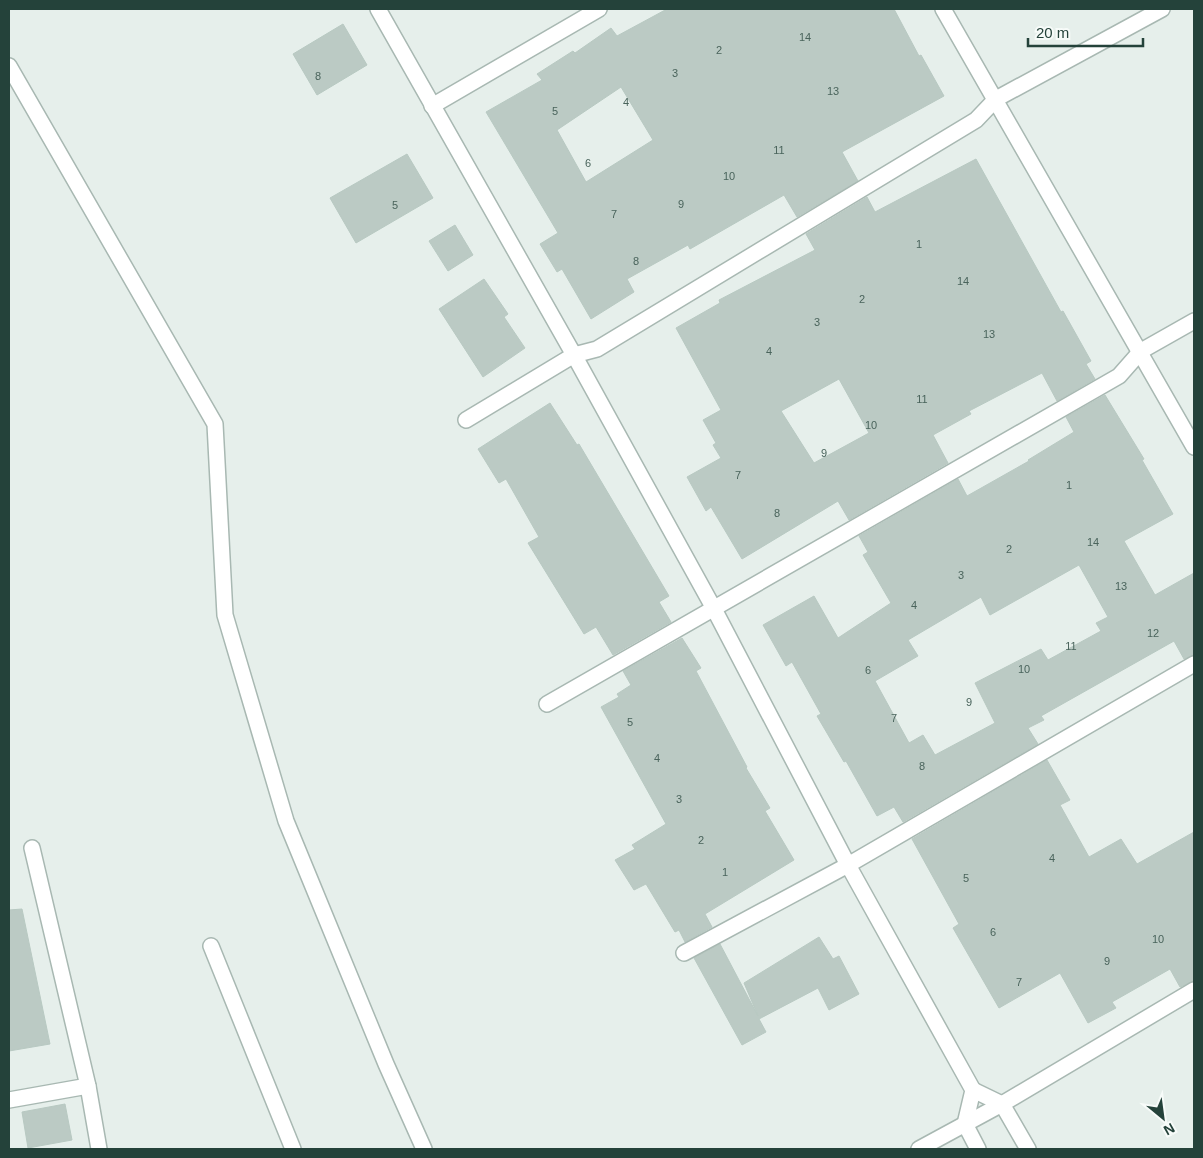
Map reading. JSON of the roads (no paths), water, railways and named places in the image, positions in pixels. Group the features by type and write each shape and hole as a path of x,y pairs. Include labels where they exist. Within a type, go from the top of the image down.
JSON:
{"street":[{"path":"378,9 574,355 713,608 848,864 973,1090 1002,1104 1028,1149"},
{"path":"432,106 599,9"},
{"path":"943,9 1194,447"},
{"path":"466,420 574,355 597,349 976,120 996,99 1162,9"},
{"path":"9,66 215,424 225,615 286,821 386,1064 424,1149"},
{"path":"547,704 1119,376 1141,352 1194,322"},
{"path":"684,953 848,864 1194,664"},
{"path":"32,848 88,1086 99,1149"},
{"path":"211,946 293,1149"},
{"path":"919,1149 1002,1104 1194,990"},
{"path":"9,1100 88,1086"},
{"path":"973,1090 965,1124 978,1149"}]}
